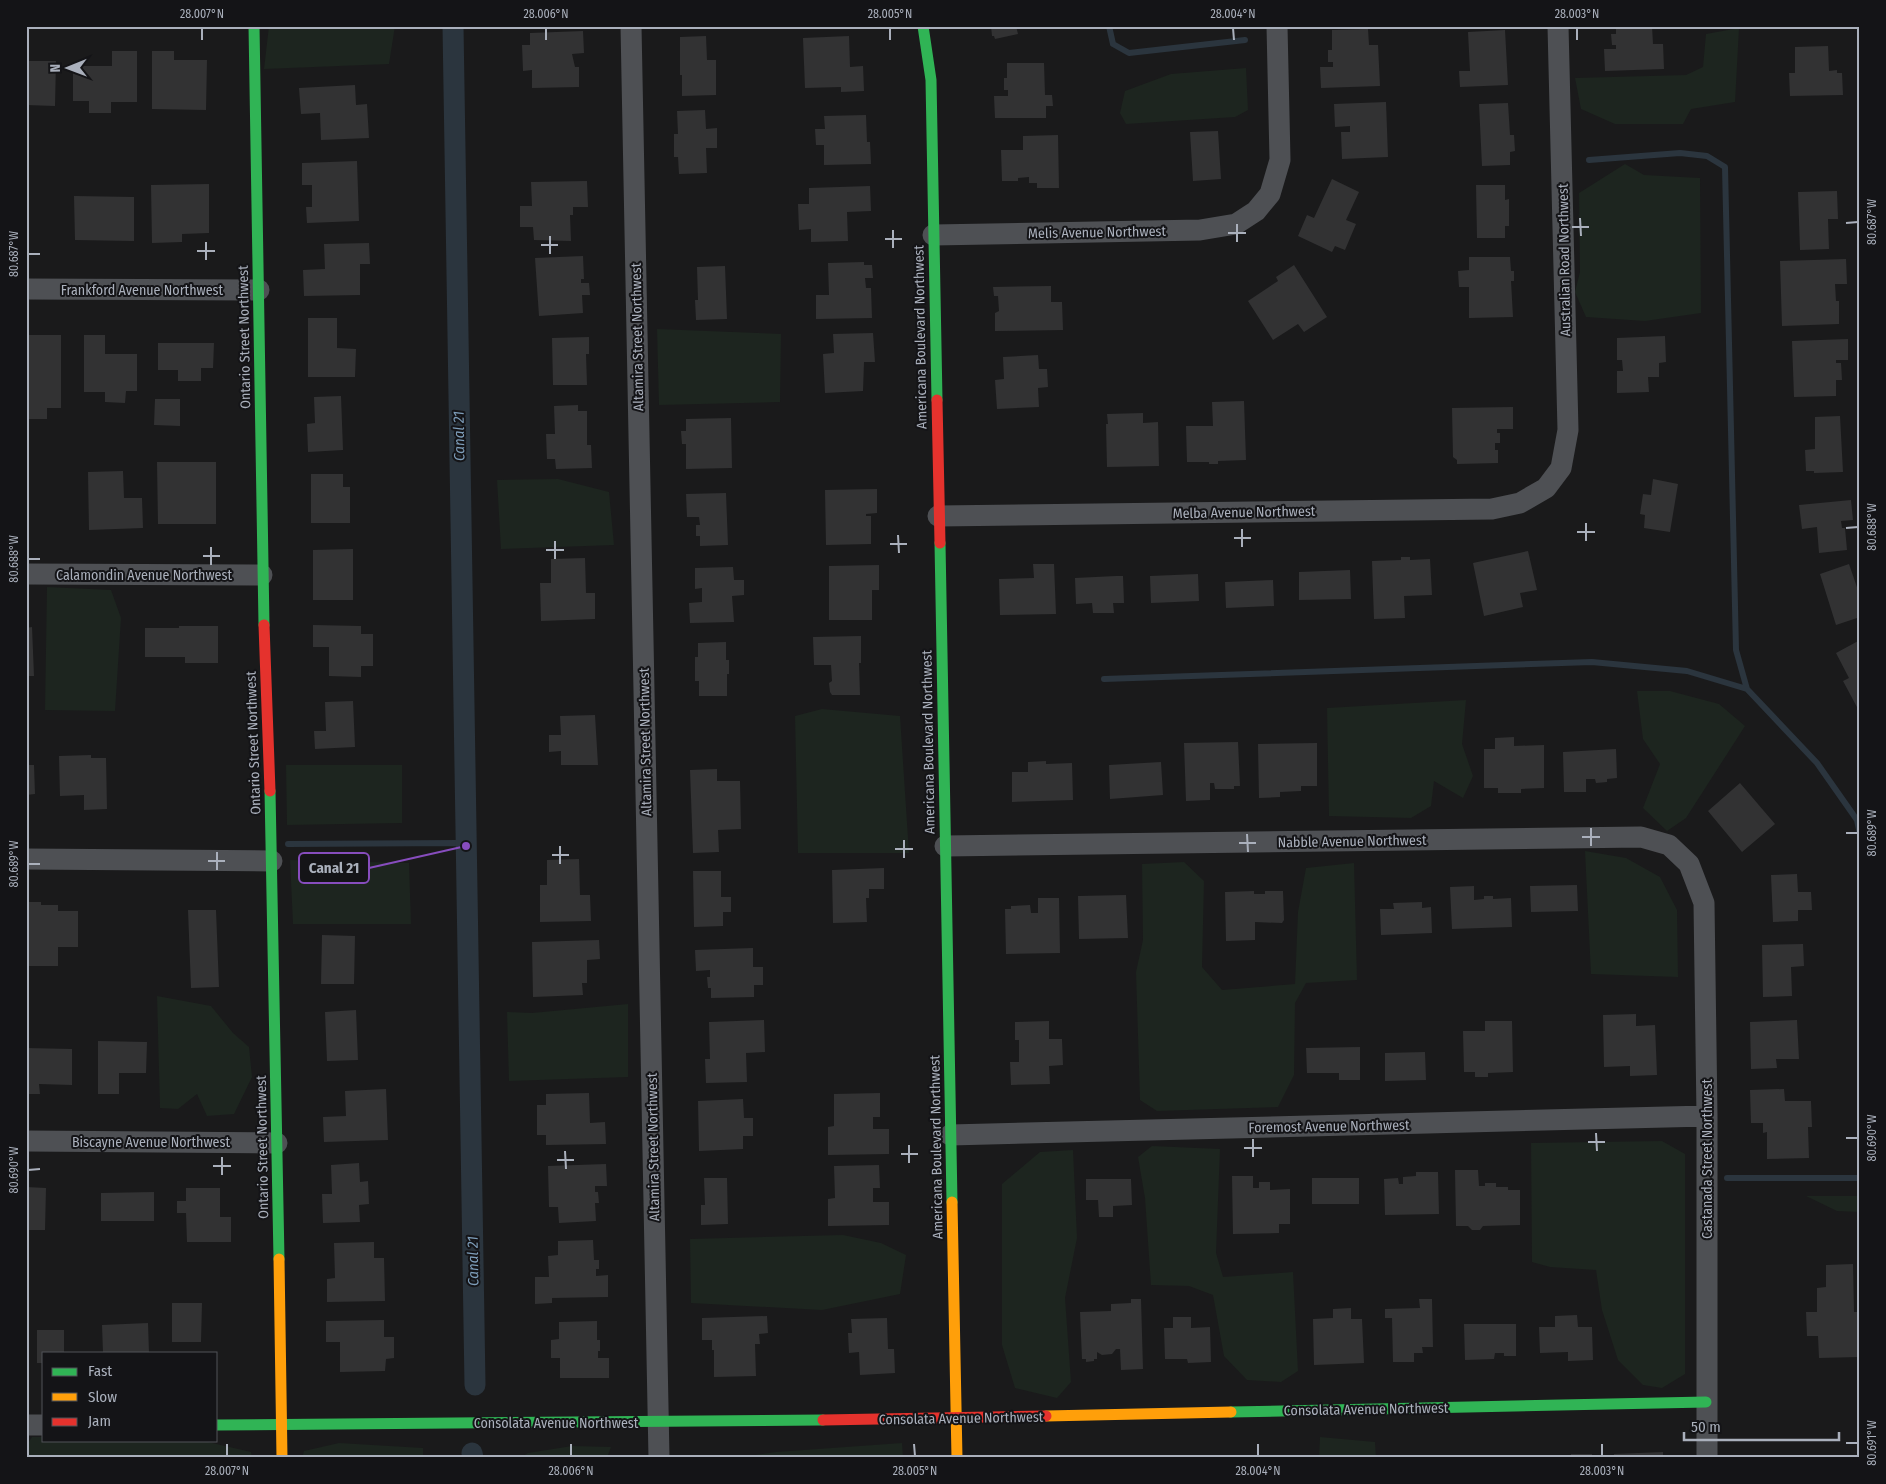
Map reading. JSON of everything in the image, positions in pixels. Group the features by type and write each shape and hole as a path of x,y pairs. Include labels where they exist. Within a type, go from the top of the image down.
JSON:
{"street":[{"name":"Ontario Street Northwest","path":"254,26 262,575 272,861 282,1458"},
{"name":"Altamira Street Northwest","path":"631,26 659,1458"},
{"name":"Americana Boulevard Northwest","path":"923,26 931,80 957,1458"},
{"name":"Melis Avenue Northwest","path":"934,235 1200,230 1236,224 1256,211 1270,194 1280,160 1277,26"},
{"name":"Australian Road Northwest","path":"1546,488 1561,468 1568,430 1558,26"},
{"name":"Frankford Avenue Northwest","path":"26,289 259,290"},
{"name":"Melba Avenue Northwest","path":"938,516 1492,509 1520,503 1546,488"},
{"name":"Calamondin Avenue Northwest","path":"26,574 262,575"},
{"name":"Nabble Avenue Northwest","path":"945,846 1641,837 1669,845 1689,864"},
{"path":"26,859 272,861"},
{"name":"Castanada Street Northwest","path":"1689,864 1704,903 1707,1116 1706,1458"},
{"name":"Foremost Avenue Northwest","path":"950,1136 1707,1116"},
{"name":"Biscayne Avenue Northwest","path":"26,1141 277,1143"},
{"name":"Consolata Avenue Northwest","path":"218,1425 956,1418 1706,1402"},
{"path":"26,1425 42,1425"}],"shaded area":[{"path":"269,26 395,26 389,64 264,69"},
{"path":"1739,28 1735,102 1691,109 1683,124 1615,124 1581,109 1575,78 1686,75 1703,67 1706,34"},
{"path":"1246,68 1248,110 1235,117 1126,124 1120,113 1125,91 1171,74"},
{"path":"1625,164 1644,175 1700,178 1701,313 1645,321 1586,317 1575,292 1580,272 1579,193"},
{"path":"657,329 781,334 780,402 659,405"},
{"path":"558,479 609,492 614,545 501,549 497,480"},
{"path":"47,587 111,590 121,618 115,711 45,710"},
{"path":"1637,691 1670,691 1719,704 1745,726 1686,818 1667,831 1643,808 1660,764 1643,739"},
{"path":"1466,700 1462,744 1473,776 1463,798 1434,781 1431,806 1411,818 1329,816 1327,708"},
{"path":"822,709 900,716 909,853 798,853 795,716"},
{"path":"286,765 402,765 402,823 287,825"},
{"path":"1585,851 1626,858 1660,877 1677,910 1678,977 1591,974"},
{"path":"290,860 409,863 411,924 293,924"},
{"path":"1184,862 1204,881 1202,967 1222,990 1295,984 1298,912 1306,868 1354,863 1357,980 1306,983 1295,1003 1294,1075 1278,1107 1157,1111 1140,1100 1136,972 1143,940 1142,864"},
{"path":"157,996 211,1006 233,1033 249,1047 252,1077 234,1114 207,1116 197,1094 178,1109 160,1108"},
{"path":"628,1004 628,1077 509,1081 507,1012 532,1013"},
{"path":"1662,1141 1685,1154 1685,1374 1662,1388 1643,1385 1618,1360 1602,1310 1596,1270 1550,1267 1532,1262 1531,1143"},
{"path":"1152,1146 1220,1149 1216,1253 1223,1277 1293,1272 1298,1371 1281,1382 1247,1380 1224,1356 1213,1295 1189,1286 1151,1285 1145,1198 1138,1157"},
{"path":"1073,1150 1077,1238 1065,1298 1071,1382 1057,1398 1015,1388 1002,1345 1002,1184 1040,1152"},
{"path":"1806,1196 1860,1196 1860,1212 1837,1211"},
{"path":"843,1235 881,1243 906,1255 900,1294 822,1310 691,1303 690,1239"},
{"path":"32,1437 42,1437 42,1442 208,1442 251,1452 252,1458 26,1458 26,1446"},
{"path":"1320,1437 1375,1442 1376,1458 1319,1458"},
{"path":"339,1443 423,1448 423,1458 302,1458 304,1451"},
{"path":"902,1443 903,1458 733,1458 776,1452"},
{"path":"572,1446 611,1447 607,1458 520,1458 528,1453"}],"building":[{"path":"991,26 1016,26 1018,34 995,39 992,36"},
{"path":"1616,26 1652,26 1653,44 1663,44 1664,69 1605,71 1604,49 1616,49 1616,45 1612,45 1611,34 1616,34"},
{"path":"1368,29 1369,45 1378,45 1380,86 1321,88 1320,67 1333,67 1333,62 1328,62 1328,50 1332,50 1332,30"},
{"path":"1505,30 1508,85 1460,87 1459,71 1470,71 1468,32"},
{"path":"583,31 584,53 572,54 575,67 579,67 579,87 532,88 532,70 523,71 522,45 530,45 530,33"},
{"path":"706,36 707,60 716,60 716,95 682,96 680,37"},
{"path":"849,36 850,67 863,66 864,91 841,92 841,87 805,88 803,38"},
{"path":"1828,46 1829,71 1837,70 1837,73 1842,73 1843,95 1790,96 1789,73 1795,73 1795,47"},
{"path":"112,51 137,51 137,102 111,102 111,113 89,113 89,101 73,101 73,66 112,66"},
{"path":"152,51 174,51 174,60 207,60 206,110 152,109"},
{"path":"26,61 56,61 55,106 26,105"},
{"path":"1007,63 1044,63 1045,95 1052,95 1053,106 1046,106 1046,118 995,118 994,96 1008,96 1008,90 1004,90 1004,78 1007,78"},
{"path":"355,85 356,105 367,104 369,138 321,140 320,113 301,114 299,88"},
{"path":"1386,102 1388,157 1342,159 1341,132 1350,132 1350,126 1335,127 1334,104"},
{"path":"1508,103 1510,135 1514,135 1515,151 1510,152 1510,165 1482,166 1479,104"},
{"path":"705,110 706,129 717,128 717,148 706,148 707,173 679,174 678,157 674,157 674,134 678,134 677,111"},
{"path":"866,115 867,142 870,142 871,164 824,165 824,145 816,145 815,129 825,129 824,116"},
{"path":"1218,131 1221,179 1193,181 1190,132"},
{"path":"1058,135 1059,188 1037,188 1037,183 1029,183 1029,177 1018,178 1018,181 1002,181 1001,150 1023,150 1023,136"},
{"path":"357,161 359,221 307,223 306,207 312,207 312,185 302,185 302,163"},
{"path":"1332,179 1359,192 1346,220 1356,224 1345,250 1335,246 1332,252 1298,236 1307,215 1314,218"},
{"path":"587,181 588,207 573,207 573,215 570,215 571,241 534,240 533,227 520,227 520,206 532,206 531,182"},
{"path":"209,184 209,233 182,234 182,242 152,243 151,185"},
{"path":"1476,185 1505,185 1505,200 1509,199 1509,226 1505,226 1505,238 1477,238"},
{"path":"870,186 871,211 847,212 848,241 811,242 811,229 799,230 798,204 809,204 809,188"},
{"path":"1837,191 1838,219 1828,219 1829,249 1800,250 1798,192"},
{"path":"74,196 134,197 134,241 75,240"},
{"path":"369,243 370,264 360,264 360,295 304,296 303,270 325,269 324,244"},
{"path":"583,256 584,279 581,279 581,283 589,283 590,295 582,295 583,313 539,316 535,258"},
{"path":"1469,257 1510,257 1511,271 1514,271 1514,281 1511,281 1513,317 1469,318 1469,287 1459,287 1458,271 1469,270"},
{"path":"1846,259 1847,284 1835,284 1836,301 1839,301 1839,324 1782,326 1780,261"},
{"path":"864,262 864,265 872,265 873,278 865,278 866,288 871,288 872,318 816,319 816,295 829,295 828,263"},
{"path":"1294,265 1327,317 1304,332 1298,324 1273,340 1248,301 1278,281 1276,277"},
{"path":"725,266 727,319 696,320 695,300 698,300 697,267"},
{"path":"1051,286 1051,302 1062,302 1063,330 995,331 995,313 999,311 998,296 994,296 993,287"},
{"path":"308,318 337,318 337,348 356,349 355,377 308,377"},
{"path":"873,333 875,362 864,362 863,391 825,393 823,354 834,353 833,334"},
{"path":"26,335 61,335 61,408 47,408 47,419 26,419"},
{"path":"84,335 105,335 105,354 137,354 137,391 126,391 125,403 105,402 105,392 84,392"},
{"path":"1665,336 1666,362 1659,363 1659,377 1648,377 1649,392 1617,393 1617,371 1623,371 1622,360 1617,360 1617,338"},
{"path":"589,337 589,354 586,354 587,385 553,385 552,338"},
{"path":"1848,339 1848,360 1836,360 1836,363 1841,363 1842,380 1836,380 1836,396 1794,397 1792,341"},
{"path":"158,343 214,343 213,368 201,368 201,381 178,381 178,370 158,370"},
{"path":"1038,355 1039,369 1047,369 1048,387 1038,388 1039,407 997,409 995,380 1004,379 1003,357"},
{"path":"341,396 343,450 308,452 307,424 315,423 314,397"},
{"path":"155,399 180,399 180,426 154,425"},
{"path":"1244,401 1246,460 1218,461 1218,464 1187,462 1186,426 1213,426 1212,402"},
{"path":"578,405 578,411 587,411 587,445 591,445 592,468 556,469 555,459 547,459 546,434 555,434 554,406"},
{"path":"1513,407 1513,429 1497,429 1497,433 1500,433 1500,443 1495,443 1495,450 1498,450 1498,463 1457,464 1457,460 1453,457 1452,408"},
{"path":"1143,413 1143,423 1158,422 1159,466 1107,467 1107,414"},
{"path":"1840,416 1843,472 1814,473 1814,471 1806,471 1805,450 1815,449 1815,417"},
{"path":"731,418 732,468 686,469 686,444 682,444 681,431 686,431 686,419"},
{"path":"157,462 216,462 216,524 158,524"},
{"path":"123,471 124,498 142,498 143,528 89,530 88,472"},
{"path":"311,474 343,474 343,487 350,487 350,523 311,523"},
{"path":"1653,479 1678,484 1670,532 1644,528 1645,515 1640,514 1643,494 1651,495"},
{"path":"877,489 877,513 866,514 866,516 871,516 871,544 826,545 825,490"},
{"path":"726,493 728,545 700,546 700,536 696,536 696,525 700,525 699,517 687,517 686,494"},
{"path":"1851,500 1853,520 1841,521 1842,528 1845,528 1847,550 1819,553 1817,527 1802,529 1799,505"},
{"path":"353,549 353,600 313,600 313,550"},
{"path":"1528,551 1537,590 1520,593 1523,607 1484,616 1473,563"},
{"path":"1401,557 1410,557 1410,560 1430,559 1432,595 1404,596 1405,618 1374,619 1372,561 1401,560"},
{"path":"585,558 586,593 595,593 595,619 541,621 540,583 551,583 551,559"},
{"path":"1033,564 1054,564 1056,614 1000,615 999,579 1034,578"},
{"path":"1849,564 1860,596 1860,617 1836,625 1820,574"},
{"path":"879,565 879,590 872,590 872,620 829,620 829,566"},
{"path":"733,567 734,580 744,580 744,595 732,596 734,622 690,623 689,603 702,602 702,588 695,589 695,568"},
{"path":"1350,570 1351,599 1299,600 1299,572"},
{"path":"1198,574 1199,601 1151,603 1150,576"},
{"path":"1123,576 1124,603 1113,603 1114,613 1093,613 1092,603 1076,604 1075,578"},
{"path":"1273,580 1274,606 1226,608 1225,582"},
{"path":"313,625 361,626 361,634 373,634 373,666 361,666 361,677 329,676 329,647 313,647"},
{"path":"179,626 218,626 218,663 185,663 185,657 145,657 145,628 179,628"},
{"path":"32,627 34,676 26,676 26,628"},
{"path":"861,636 861,663 859,663 860,695 832,695 829,683 832,681 831,665 814,665 813,637"},
{"path":"1860,640 1860,708 1858,709 1843,681 1849,678 1836,653"},
{"path":"726,642 726,660 729,660 727,696 699,696 699,681 695,681 695,657 698,657 698,643"},
{"path":"353,701 355,747 315,749 314,731 326,731 325,702"},
{"path":"595,715 598,765 561,765 561,751 549,752 549,735 561,735 560,716"},
{"path":"1514,737 1514,746 1544,745 1544,788 1521,789 1521,793 1498,793 1498,788 1484,788 1484,749 1495,749 1495,738"},
{"path":"1238,742 1240,786 1234,786 1234,789 1215,789 1214,783 1210,783 1210,800 1186,801 1184,743"},
{"path":"1317,743 1317,786 1301,786 1301,791 1280,792 1280,797 1259,798 1258,744"},
{"path":"1616,749 1617,778 1607,779 1607,782 1596,783 1595,779 1586,779 1586,792 1564,792 1563,752"},
{"path":"91,755 91,758 106,758 107,809 84,810 84,795 60,796 59,756"},
{"path":"1046,761 1046,764 1072,763 1073,800 1012,802 1012,772 1028,772 1028,762"},
{"path":"1161,762 1163,795 1110,799 1109,765"},
{"path":"26,765 34,765 35,794 26,795"},
{"path":"717,769 717,781 740,781 741,829 718,830 719,852 693,853 690,770"},
{"path":"1740,783 1775,824 1742,852 1708,811"},
{"path":"579,859 580,895 590,895 591,921 540,922 540,885 547,885 547,860"},
{"path":"884,868 884,889 869,889 869,898 866,898 867,922 833,923 832,870"},
{"path":"693,871 721,871 721,897 731,897 731,912 723,912 723,926 694,927"},
{"path":"1797,874 1798,892 1811,892 1812,910 1798,910 1798,921 1773,922 1771,875"},
{"path":"1577,885 1578,911 1531,912 1530,886"},
{"path":"1474,886 1474,900 1484,899 1484,896 1493,896 1493,899 1511,898 1512,927 1452,929 1450,887"},
{"path":"1254,891 1254,894 1265,894 1265,891 1283,891 1284,920 1282,923 1255,922 1255,940 1226,941 1225,892"},
{"path":"1126,895 1128,938 1079,939 1078,896"},
{"path":"1038,898 1059,898 1060,953 1006,954 1005,909 1011,909 1011,906 1030,905 1031,913 1038,913"},
{"path":"26,902 41,902 41,905 58,905 58,911 78,911 78,947 58,947 58,966 26,966"},
{"path":"1422,902 1422,908 1431,907 1432,933 1381,935 1380,909 1394,909 1393,903"},
{"path":"188,910 216,910 219,987 191,988"},
{"path":"322,935 355,936 354,984 321,984"},
{"path":"599,940 600,959 587,960 587,983 582,983 583,995 533,997 532,942"},
{"path":"1803,944 1804,966 1791,967 1792,996 1763,997 1762,945"},
{"path":"753,948 753,967 763,967 763,985 754,985 754,997 711,998 711,988 708,988 707,977 710,977 710,970 696,971 695,950"},
{"path":"356,1010 358,1060 327,1061 325,1012"},
{"path":"1636,1014 1636,1026 1655,1025 1657,1075 1630,1076 1630,1066 1604,1067 1603,1015"},
{"path":"764,1020 765,1052 746,1053 747,1082 706,1083 705,1059 710,1059 709,1022"},
{"path":"1797,1020 1799,1059 1776,1059 1777,1068 1751,1069 1750,1022"},
{"path":"1049,1021 1049,1039 1062,1039 1063,1065 1049,1066 1050,1084 1011,1085 1010,1062 1019,1062 1019,1040 1015,1040 1015,1022"},
{"path":"1485,1021 1512,1021 1513,1072 1488,1073 1488,1077 1475,1077 1475,1072 1464,1072 1463,1031 1485,1031"},
{"path":"98,1041 147,1042 146,1073 119,1073 119,1094 98,1094"},
{"path":"1360,1047 1360,1080 1339,1080 1339,1073 1307,1073 1306,1048"},
{"path":"26,1048 72,1049 72,1085 39,1084 40,1094 26,1094"},
{"path":"1425,1052 1426,1080 1385,1081 1385,1053"},
{"path":"386,1089 388,1140 324,1142 323,1117 346,1116 345,1091"},
{"path":"1784,1089 1785,1101 1811,1101 1812,1127 1808,1127 1809,1158 1767,1159 1767,1132 1763,1133 1763,1123 1751,1123 1750,1090"},
{"path":"589,1093 590,1123 605,1122 606,1144 546,1145 546,1135 537,1135 537,1105 546,1105 546,1094"},
{"path":"880,1093 880,1117 873,1117 873,1129 889,1129 889,1154 828,1155 828,1127 834,1126 834,1094"},
{"path":"743,1099 744,1118 753,1118 753,1136 743,1136 743,1149 699,1151 698,1101"},
{"path":"359,1163 360,1182 368,1181 369,1204 359,1205 360,1222 323,1223 322,1194 332,1194 331,1165"},
{"path":"606,1164 607,1186 595,1186 595,1192 598,1192 599,1203 595,1203 596,1221 559,1223 558,1207 549,1207 548,1166"},
{"path":"879,1165 880,1188 873,1188 873,1202 889,1202 889,1225 828,1226 828,1199 835,1198 834,1166"},
{"path":"1455,1170 1478,1170 1479,1186 1485,1186 1485,1183 1496,1183 1496,1187 1520,1190 1520,1225 1483,1226 1480,1230 1472,1230 1468,1226 1456,1226"},
{"path":"1416,1172 1438,1172 1439,1214 1385,1215 1384,1179 1398,1178 1399,1184 1403,1184 1403,1177 1416,1176"},
{"path":"1232,1176 1253,1176 1253,1188 1259,1188 1259,1182 1270,1182 1270,1190 1290,1189 1290,1224 1279,1224 1279,1233 1233,1234"},
{"path":"704,1178 727,1178 728,1224 701,1225 701,1205 705,1205"},
{"path":"1312,1178 1359,1178 1359,1204 1312,1204"},
{"path":"1086,1179 1131,1179 1132,1205 1113,1206 1113,1217 1099,1217 1098,1200 1086,1200"},
{"path":"26,1187 46,1188 45,1230 26,1230"},
{"path":"186,1188 220,1188 220,1217 231,1217 231,1242 187,1242 186,1213 177,1213 177,1201 186,1201"},
{"path":"154,1192 154,1221 101,1221 101,1193"},
{"path":"593,1240 594,1260 599,1260 599,1269 596,1269 596,1276 608,1275 608,1297 552,1298 552,1303 535,1304 535,1277 549,1277 548,1256 558,1255 558,1241"},
{"path":"374,1242 374,1258 384,1258 385,1301 327,1302 327,1279 335,1278 334,1243"},
{"path":"1853,1264 1854,1312 1860,1312 1859,1357 1819,1358 1818,1336 1807,1336 1806,1312 1817,1312 1817,1288 1826,1287 1826,1265"},
{"path":"1131,1299 1141,1299 1143,1369 1121,1370 1120,1349 1116,1349 1112,1354 1102,1355 1097,1352 1097,1359 1094,1359 1094,1361 1086,1362 1086,1359 1082,1359 1080,1312 1111,1311 1111,1304 1131,1303"},
{"path":"1419,1299 1432,1299 1433,1347 1422,1347 1423,1353 1414,1353 1414,1362 1393,1362 1392,1318 1385,1318 1385,1309 1420,1308"},
{"path":"172,1303 202,1303 201,1342 172,1342"},
{"path":"1351,1308 1351,1319 1362,1319 1364,1363 1314,1365 1313,1319 1333,1318 1333,1309"},
{"path":"1577,1315 1578,1327 1592,1327 1593,1360 1568,1361 1568,1352 1540,1353 1539,1327 1555,1327 1555,1316"},
{"path":"767,1316 768,1333 759,1334 760,1344 755,1344 756,1376 714,1377 712,1340 702,1340 702,1318"},
{"path":"1173,1317 1191,1317 1191,1328 1210,1327 1211,1362 1188,1363 1187,1359 1165,1359 1164,1328 1173,1328"},
{"path":"887,1318 888,1349 894,1349 895,1373 860,1375 859,1352 849,1353 848,1333 852,1333 851,1319"},
{"path":"384,1320 384,1337 394,1337 394,1358 386,1359 385,1371 340,1372 340,1342 326,1342 326,1321"},
{"path":"597,1321 597,1340 600,1340 598,1358 609,1358 609,1378 560,1378 560,1358 551,1358 551,1340 559,1339 559,1322"},
{"path":"148,1323 149,1352 103,1352 102,1325"},
{"path":"1464,1324 1516,1324 1516,1356 1504,1356 1504,1353 1495,1353 1494,1359 1465,1360"},
{"path":"37,1330 64,1330 64,1352 42,1352 42,1363 37,1363"},
{"path":"1663,1452 1663,1458 1614,1458 1614,1454"},
{"path":"1571,1454 1592,1454 1592,1458 1571,1458"}],"waterway":[{"name":"Canal 21","path":"453,26 475,1385"},
{"path":"1109,26 1113,44 1129,53 1245,40"},
{"path":"1589,160 1680,153 1707,156 1725,167 1736,650 1747,689"},
{"path":"1104,679 1592,662 1687,671 1747,689 1817,763 1857,820 1860,834"},
{"path":"288,844 458,843 466,846"},
{"path":"1727,1178 1860,1178"},
{"name":"Canal 21","path":"472,1453 473,1458"}],"traffic: fast":[{"path":"254,26 264,625"},
{"path":"923,26 931,80 937,400"},
{"path":"940,543 952,1202"},
{"path":"270,791 279,1259"},
{"path":"1231,1412 1706,1402"},
{"path":"218,1425 823,1420"}],"traffic: slow":[{"path":"952,1202 957,1458"},
{"path":"279,1259 282,1458"},
{"path":"1046,1416 1231,1412"}],"traffic: jam":[{"path":"937,400 940,543"},
{"path":"264,625 270,791"},
{"path":"823,1420 1046,1416"}],"place":[{"name":"Canal 21","path":"466,846"}]}
